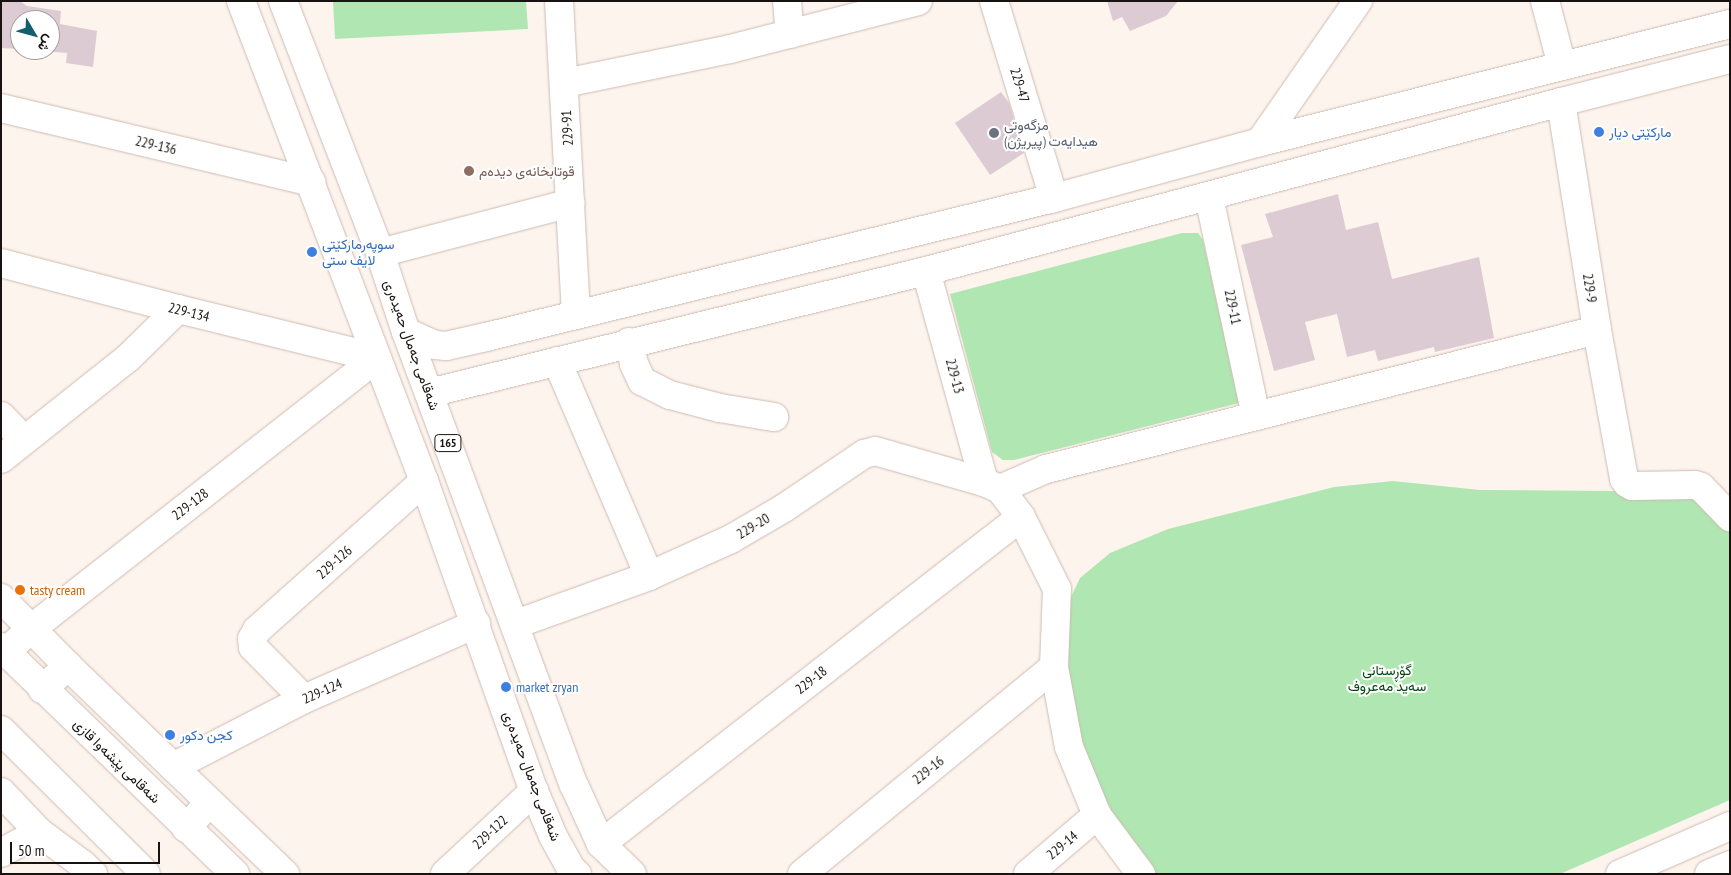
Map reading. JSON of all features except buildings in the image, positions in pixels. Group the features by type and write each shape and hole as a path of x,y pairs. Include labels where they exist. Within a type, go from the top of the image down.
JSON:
{"main road":[{"name":"شەقامی جەمال حەیدەری","path":"240,1 311,182 424,481 534,791 570,872"},
{"name":"شەقامی جەمال حەیدەری","path":"283,1 380,253 406,332 516,624 574,785 601,844 632,874"},
{"name":"229-91","path":"559,1 565,83 576,315"},
{"path":"787,1 790,34"},
{"path":"565,83 790,34 918,1"},
{"name":"229-47","path":"994,1 1054,198"},
{"path":"1260,142 1358,1"},
{"path":"1545,1 1562,66"},
{"path":"406,332 435,345 446,346 486,337 1054,198 1260,142 1730,24"},
{"path":"1680,37 1688,70"},
{"path":"429,392 926,271 1561,102 1730,60"},
{"name":"229-9","path":"1561,102 1596,330 1623,474 1627,483 1632,486 1695,485 1702,487 1730,517"},
{"name":"229-136","path":"1,108 311,182"},
{"name":"229-11","path":"1209,197 1256,416"},
{"path":"380,253 570,203"},
{"path":"892,238 898,278"},
{"name":"229-134","path":"1,263 178,310 377,358"},
{"name":"229-13","path":"926,271 992,485"},
{"path":"1,459 128,358 178,310"},
{"path":"1141,874 1097,815 1069,747 1054,667 1057,589 1020,516 992,485 1046,469 1596,330"},
{"path":"486,337 476,352 475,361 479,368 494,375"},
{"path":"629,342 634,364 642,381 670,395 720,408 774,417"},
{"name":"229-128","path":"4,650 377,358"},
{"path":"557,361 649,576"},
{"path":"1,416 24,440"},
{"name":"229-20","path":"516,624 649,576 731,539 784,508 864,454 874,451 992,485"},
{"name":"229-126","path":"304,699 252,647 252,639 257,630 424,481"},
{"name":"229-18","path":"601,844 1020,516"},
{"path":"1,598 68,666 285,874"},
{"name":"229-124","path":"172,767 304,699 476,624"},
{"name":"شەقامی پێشەوا قازی","path":"4,650 42,689 235,874"},
{"path":"42,689 68,666"},
{"name":"229-16","path":"802,874 1054,667"},
{"path":"1,730 146,874"},
{"name":"229-122","path":"445,874 534,791"},
{"path":"1,792 39,832 82,870"},
{"path":"186,828 209,803"},
{"name":"229-14","path":"1028,874 1097,815"},
{"path":"1620,874 1730,826"},
{"path":"1,853 39,832"}],"green space":[{"path":"333,1 526,1 528,29 335,39"},
{"path":"1182,233 1198,233 1203,240 1239,403 1014,460 1003,460 992,452 950,294"},
{"name":"گۆڕستانی سەید مەعروف","path":"1393,481 1480,490 1615,491 1692,487 1730,521 1730,800 1560,874 1156,874 1106,806 1086,763 1067,685 1066,619 1070,599 1080,578 1110,553 1168,529 1334,487"}],"place":[{"name":"مارکێتی دیار","path":"1599,132"},
{"name":"مزگه‌وتی هیدایه‌ت (پیریژن)","path":"994,133"},
{"name":"قوتابخانەی دیدەم","path":"469,171"},
{"name":"سوپەرمارکێتی لایف ستی","path":"312,252"},
{"name":"tasty cream","path":"20,590"},
{"name":"market zryan","path":"506,687"},
{"name":"كجن دكور","path":"170,735"}]}
